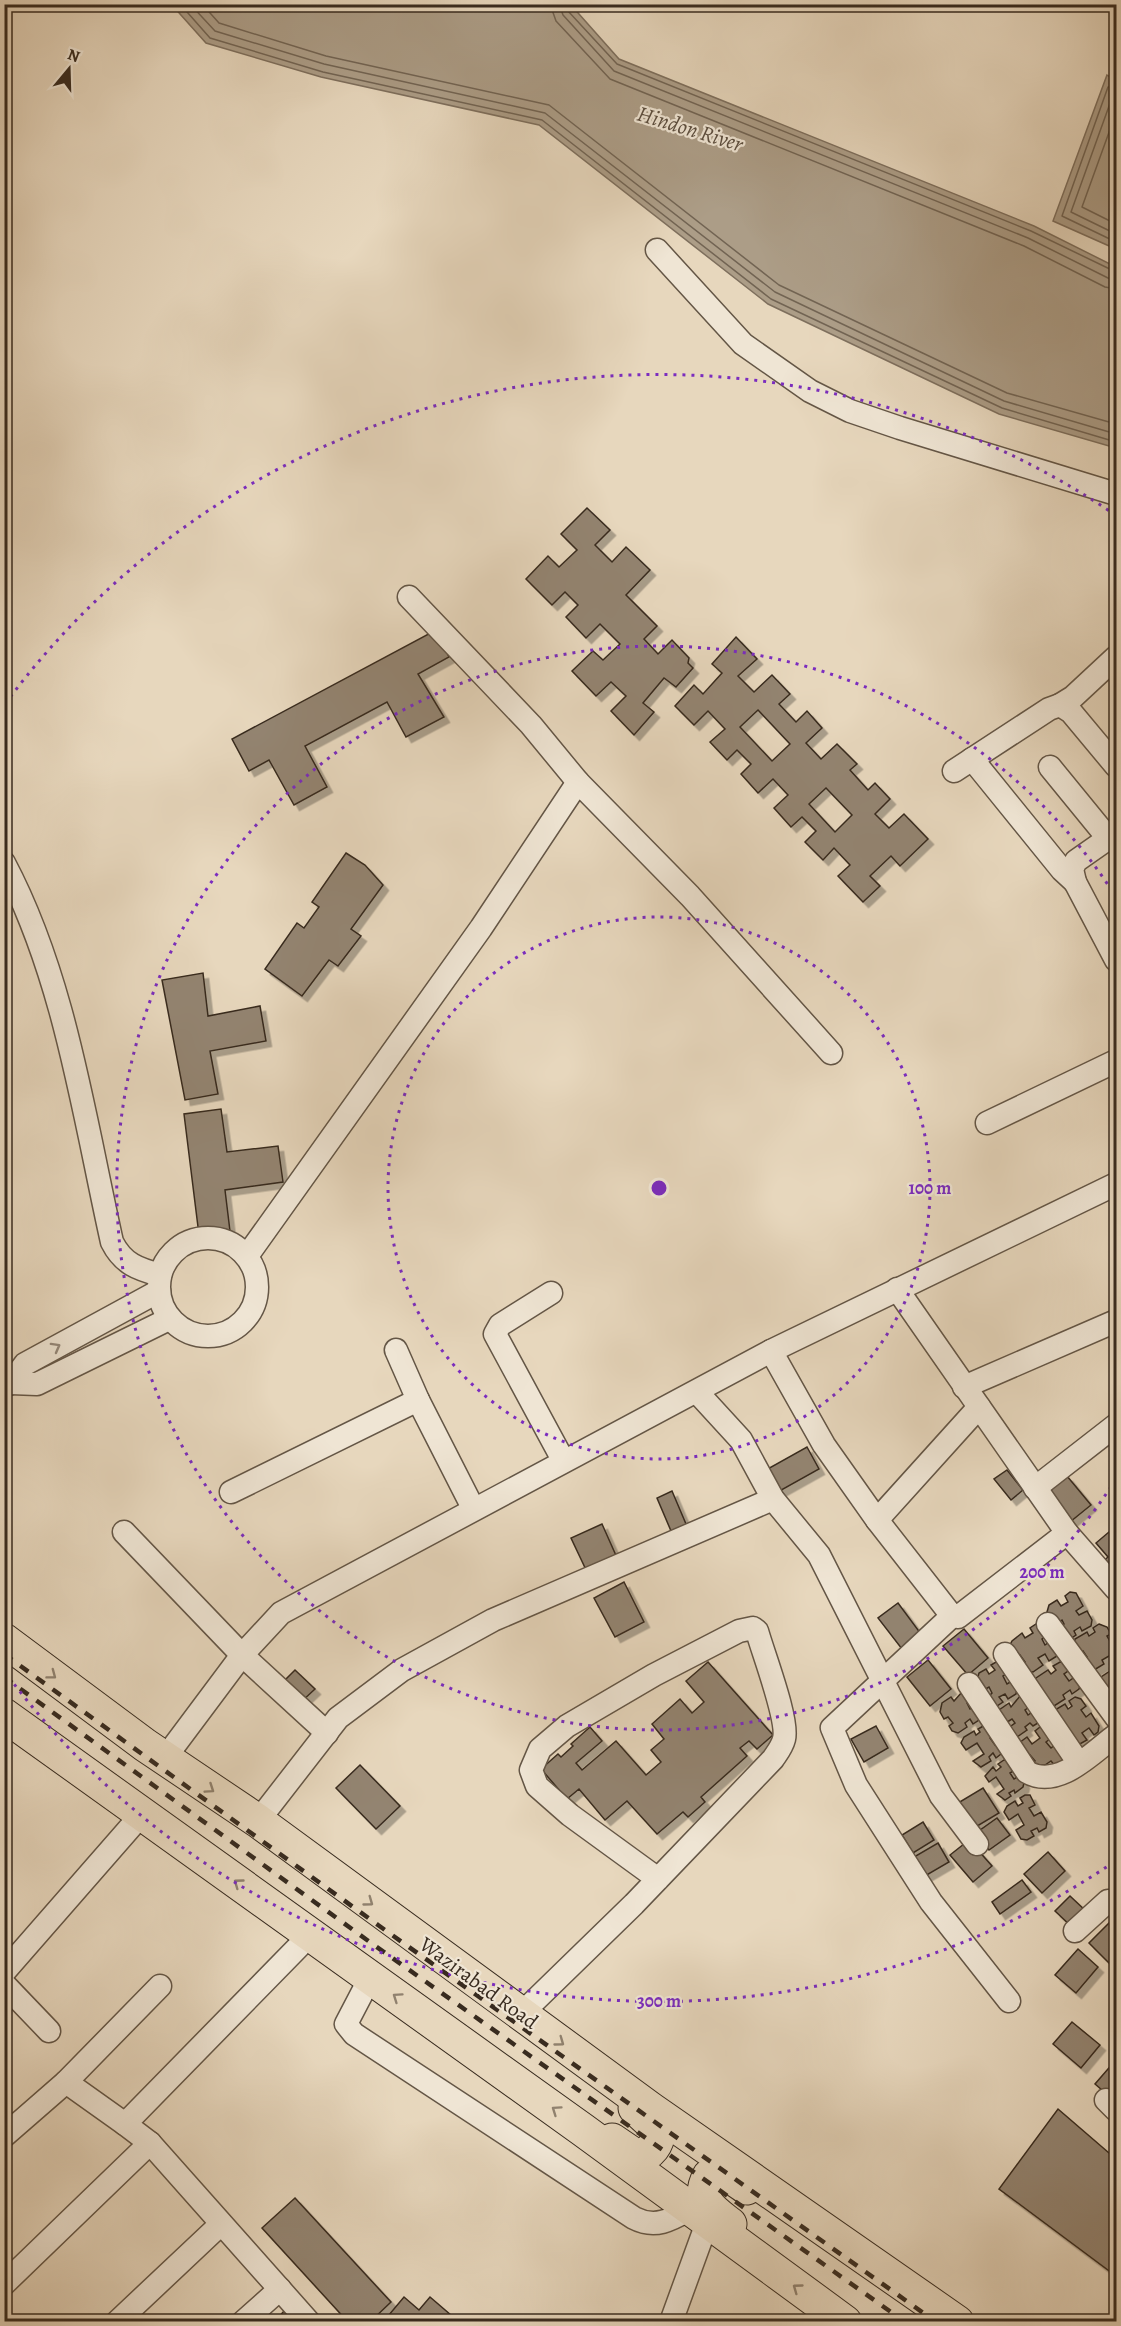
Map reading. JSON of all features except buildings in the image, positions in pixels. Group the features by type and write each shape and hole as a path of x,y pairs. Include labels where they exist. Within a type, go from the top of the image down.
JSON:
{"highway":[{"name":"Wazirabad Road","path":"4,1641 165,1758 258,1821 622,2088 779,2200 957,2322"},
{"path":"4,1715 583,2130 845,2322"},
{"path":"583,2130 600,2131 637,2157 650,2151 656,2144 659,2130 625,2099 622,2088"},
{"path":"750,2253 746,2235 712,2210 705,2200 702,2188 709,2176 720,2172 732,2177 760,2198 779,2200"}],"street":[{"path":"657,250 743,344 810,391 850,411 900,428 1116,494"},
{"path":"409,597 531,725 578,782 690,896 831,1053"},
{"path":"1116,657 1073,697 1049,709 963,765 1075,882 1116,960"},
{"path":"1060,705 1071,712 1116,766"},
{"path":"1050,767 1112,836 1073,864 1075,882"},
{"path":"247,1257 352,1105 482,928 578,782"},
{"path":"4,863 22,896 62,1009 112,1242 119,1257 159,1283"},
{"path":"987,1124 1116,1061"},
{"path":"165,1758 242,1655 281,1612 771,1351 897,1288 1116,1184"},
{"path":"208,1238 230,1243 247,1257 256,1276 257,1298 247,1318 230,1332 209,1337 187,1331 170,1319 162,1306 159,1283 170,1256 187,1242 208,1238"},
{"path":"8,1384 25,1364 159,1283"},
{"path":"897,1288 1067,1533 1116,1589"},
{"path":"551,1293 500,1325 495,1334 563,1460"},
{"path":"8,1384 37,1384 170,1319"},
{"path":"964,1387 1116,1321"},
{"path":"396,1350 418,1400 473,1508"},
{"path":"771,1351 824,1444 877,1520 952,1616 958,1617 1067,1533"},
{"path":"697,1392 741,1440 773,1499 819,1555 941,1796 977,1844"},
{"path":"231,1492 418,1400"},
{"path":"877,1520 979,1407"},
{"path":"1035,1488 1116,1425"},
{"path":"258,1821 338,1718 402,1670 493,1620 773,1499"},
{"path":"124,1532 242,1655 327,1733"},
{"path":"952,1616 832,1728 856,1785 931,1902 1009,2001"},
{"path":"1048,1624 1116,1717"},
{"path":"521,2014 658,1879 773,1760 784,1737 783,1721 757,1631 753,1628 739,1631 654,1675 567,1726 540,1749 531,1770 537,1786 570,1815 658,1879"},
{"path":"1005,1654 1078,1762"},
{"path":"969,1684 1027,1772 1047,1779 1057,1777 1116,1735"},
{"path":"4,1972 142,1814"},
{"path":"1075,1931 1108,1901 1116,1902"},
{"path":"125,2124 310,1935"},
{"path":"370,1978 346,2024 354,2034 634,2218 642,2222 665,2223 698,2216 671,2322"},
{"path":"4,1984 49,2031"},
{"path":"4,2136 66,2082 160,1986"},
{"path":"66,2082 150,2143 309,2322"},
{"path":"4,2284 150,2143"},
{"path":"117,2322 221,2224"},
{"path":"243,2322 280,2289"}],"water":[{"name":"Hindon River","path":"172,5 571,5 619,59 1034,226 1116,267 1116,448 999,414 768,304 539,125 321,77 206,43"},
{"path":"1107,75 1116,81 1116,249 1053,221"}],"railway":[{"path":"4,1654 378,1925 936,2322"},
{"path":"4,1677 367,1940 905,2322"}]}
